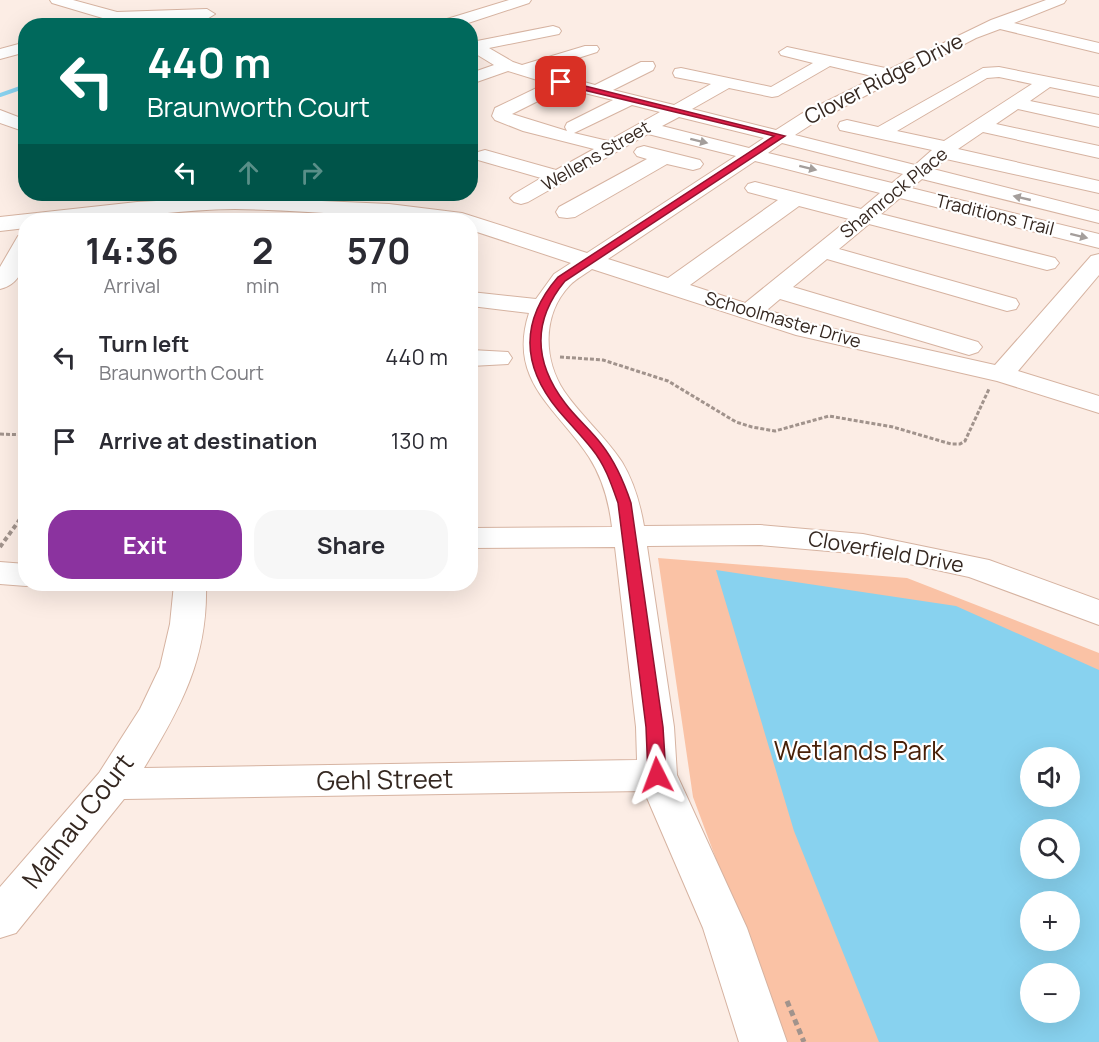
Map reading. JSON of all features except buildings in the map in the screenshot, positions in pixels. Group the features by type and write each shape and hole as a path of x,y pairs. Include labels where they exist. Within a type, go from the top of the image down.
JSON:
{"street":[{"path":"57,0 116,17 207,13"},
{"path":"465,18 524,0"},
{"name":"Clover Ridge Drive","path":"763,1042 725,928 657,775 655,727 625,503 614,472 597,447 546,384 537,361 534,340 542,307 548,295 562,279 588,260 808,118 996,23 1059,0"},
{"path":"996,23 1099,48"},
{"path":"478,44 553,31"},
{"path":"478,48 514,69 561,82 1099,217"},
{"path":"0,54 18,49"},
{"path":"478,77 591,49"},
{"path":"787,52 892,75"},
{"path":"681,73 772,92 828,61"},
{"path":"597,91 647,66"},
{"path":"881,133 983,73 999,72 1099,92"},
{"path":"561,82 501,112 501,116 530,127 693,164"},
{"name":"Wellens Street","path":"567,212 521,198 615,147 726,82"},
{"name":"Shamrock Place","path":"748,313 945,150 1046,82"},
{"path":"701,96 732,103"},
{"path":"574,127 630,99"},
{"path":"1015,103 1099,121"},
{"path":"0,116 18,125"},
{"path":"847,126 1099,187"},
{"path":"981,126 1099,152"},
{"name":"Traditions Trail","path":"646,128 1099,241"},
{"path":"0,137 18,131"},
{"path":"485,156 559,177"},
{"path":"567,212 664,157"},
{"path":"755,188 1047,263"},
{"path":"672,287 794,199"},
{"path":"53,213 216,204 336,207 420,213"},
{"path":"567,212 598,222"},
{"path":"0,224 18,219"},
{"name":"Schoolmaster Drive","path":"478,225 806,330 1099,405"},
{"path":"823,251 1007,304"},
{"path":"0,282 18,256"},
{"path":"995,380 1099,261"},
{"path":"776,290 969,347"},
{"path":"478,301 542,307"},
{"path":"478,358 499,358"},
{"name":"Cloverfield Drive","path":"478,538 760,535 863,544 977,568 1099,612"},
{"path":"0,573 18,574"},
{"name":"Malnau Court","path":"0,919 113,784 157,714 178,667 187,624 189,591"},
{"name":"Gehl Street","path":"113,784 657,775"}],"path":[{"path":"557,357 603,360 669,381 736,422 752,427 775,431 830,416 893,427 951,444 960,444 965,441 995,380"},
{"path":"0,434 18,435"},
{"path":"0,547 18,522"}],"green space":[{"name":"Wetlands Park","path":"658,558 907,578 1099,653 1099,1042 784,1042 693,797"}],"water":[{"name":"Wetlands Park","path":"716,570 956,606 1099,670 1099,1042 879,1042 794,831"}],"waterway":[{"path":"0,95 18,89"}],"route":[{"path":"561,82 781,136 562,279 548,295 537,323 534,340 537,361 546,384 561,406 597,447 614,472 625,503 655,727 657,775"}]}
